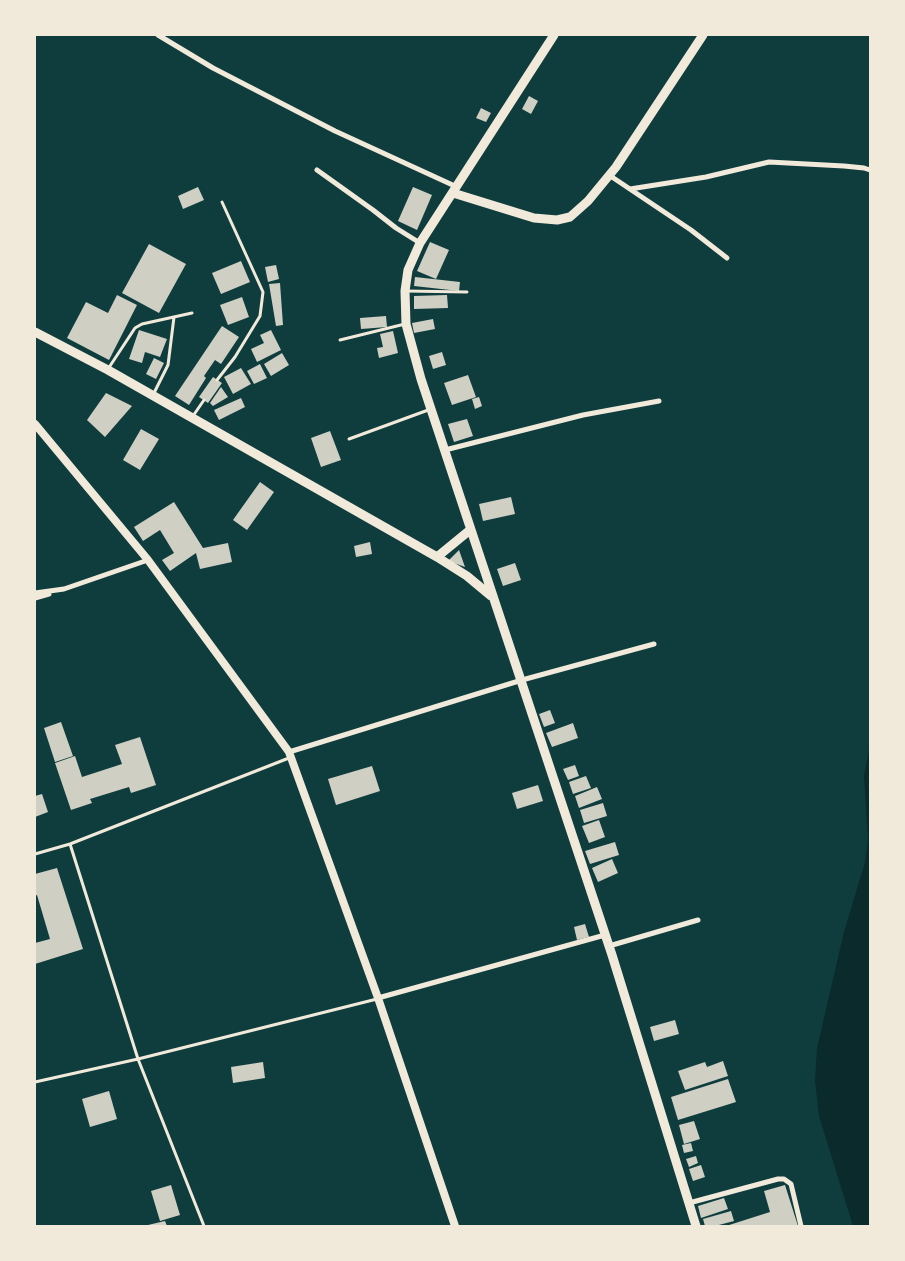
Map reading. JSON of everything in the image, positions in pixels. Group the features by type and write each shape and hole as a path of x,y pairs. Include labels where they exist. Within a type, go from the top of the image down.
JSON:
{"main road":[{"path":"554,35 420,243 408,270 405,291 406,324 430,409 445,450 491,596 522,680 609,946 696,1226"},
{"path":"455,190 534,218 557,220 570,217 588,201 609,175 703,35"},
{"path":"35,332 108,370 410,543 438,557 467,576 491,596"},
{"path":"438,557 470,530"}],"street":[{"path":"158,35 213,68 455,190"},
{"path":"630,189 706,177 769,162 844,166 870,170"},
{"path":"317,170 396,228 420,243"},
{"path":"609,175 691,230 727,258"},
{"path":"445,450 583,415 659,400"},
{"path":"35,424 148,560 290,755 378,998 455,1226"},
{"path":"35,598 148,560"},
{"path":"35,593 64,589"},
{"path":"290,755 522,680 654,644"},
{"path":"609,946 698,920"},
{"path":"378,998 605,935"},
{"path":"689,1203 784,1179 791,1184 801,1226"}],"lane":[{"path":"217,380 235,357 260,316 263,292 222,202"},
{"path":"405,291 468,292"},
{"path":"108,370 135,328 142,324 192,313"},
{"path":"152,396 168,365 174,317"},
{"path":"340,340 406,324"},
{"path":"191,418 204,400"},
{"path":"349,439 430,409"},
{"path":"35,854 70,844 290,755"},
{"path":"70,844 138,1059 204,1226"},
{"path":"35,1082 138,1059 378,998"}],"water":[{"path":"870,744 870,1226 853,1226 819,1116 815,1081 817,1048 844,932 865,862 868,840 864,776"}],"building":[{"path":"529,96 538,101 531,114 522,109"},
{"path":"481,108 491,113 486,122 476,118"},
{"path":"198,187 204,200 183,209 178,196"},
{"path":"413,187 432,195 417,230 398,221"},
{"path":"430,242 449,250 436,279 417,271"},
{"path":"149,244 186,264 159,313 122,293"},
{"path":"241,261 250,282 221,294 212,273"},
{"path":"276,265 279,279 268,282 265,267"},
{"path":"415,277 460,282 459,291 414,286"},
{"path":"280,283 283,325 276,326 269,284"},
{"path":"117,295 137,305 109,360 67,338 86,302 108,313"},
{"path":"447,295 448,308 414,309 414,296"},
{"path":"242,297 249,317 228,325 220,305"},
{"path":"386,316 387,327 361,329 360,318"},
{"path":"433,319 435,329 414,333 412,323"},
{"path":"222,326 239,337 221,364 215,360 204,376 206,378 189,405 175,396"},
{"path":"139,330 167,339 160,357 145,352 142,363 129,359"},
{"path":"271,330 281,350 257,362 251,349 264,343 260,335"},
{"path":"393,331 398,353 379,358 377,348 383,347 380,334"},
{"path":"442,352 446,365 433,369 429,356"},
{"path":"282,353 289,365 271,376 264,364"},
{"path":"154,358 164,363 156,379 146,374"},
{"path":"260,364 267,378 254,384 247,371"},
{"path":"241,368 251,384 233,394 224,377"},
{"path":"468,375 476,397 452,405 444,383"},
{"path":"213,377 222,383 208,403 199,397"},
{"path":"221,387 228,397 213,406 210,403"},
{"path":"106,393 132,406 105,437 87,420"},
{"path":"479,397 482,406 475,409 472,399"},
{"path":"241,398 245,407 219,420 214,410"},
{"path":"467,419 473,436 454,442 448,424"},
{"path":"141,429 159,439 140,470 123,460"},
{"path":"330,431 341,460 321,467 311,438"},
{"path":"260,482 274,492 247,530 233,520"},
{"path":"511,497 515,514 483,521 479,504"},
{"path":"174,502 203,548 228,543 232,562 200,569 196,553 170,571 162,560 174,553 160,530 143,541 134,527"},
{"path":"370,542 372,554 356,557 354,546"},
{"path":"459,550 465,567 448,561"},
{"path":"515,563 521,580 503,586 497,569"},
{"path":"550,710 555,723 544,727 539,714"},
{"path":"61,722 73,756 55,762 44,728"},
{"path":"573,723 578,738 552,747 546,733"},
{"path":"140,737 156,785 131,793 129,787 90,799 92,803 71,810 55,763 75,756 82,777 122,764 115,745"},
{"path":"575,765 579,776 568,780 563,769"},
{"path":"372,766 380,791 336,805 328,779"},
{"path":"586,776 591,788 573,794 569,782"},
{"path":"538,785 543,801 517,809 512,793"},
{"path":"597,787 602,799 579,808 575,796"},
{"path":"42,794 48,812 35,817 35,796"},
{"path":"603,803 607,816 584,823 580,810"},
{"path":"599,820 605,837 589,843 582,826"},
{"path":"615,842 619,855 590,864 585,851"},
{"path":"612,859 618,873 598,882 592,868"},
{"path":"57,868 83,949 35,964 35,943 50,939 37,895 35,896 35,874"},
{"path":"585,924 589,937 577,940 574,927"},
{"path":"675,1020 679,1034 654,1041 650,1027"},
{"path":"723,1061 728,1076 685,1090 678,1071 705,1062 707,1067"},
{"path":"263,1062 265,1078 233,1083 231,1067"},
{"path":"728,1079 736,1102 678,1120 671,1097"},
{"path":"109,1091 117,1119 90,1127 82,1099"},
{"path":"694,1121 700,1139 684,1144 679,1125"},
{"path":"691,1143 693,1151 684,1153 682,1145"},
{"path":"696,1156 698,1163 689,1167 686,1159"},
{"path":"701,1165 705,1177 693,1181 689,1169"},
{"path":"171,1185 180,1215 160,1221 151,1191"},
{"path":"785,1185 798,1226 726,1226 770,1212 764,1191"},
{"path":"724,1198 728,1209 701,1218 698,1206"},
{"path":"731,1211 734,1221 715,1226 705,1226 703,1219"},
{"path":"165,1221 167,1226 148,1226 148,1225"}]}
